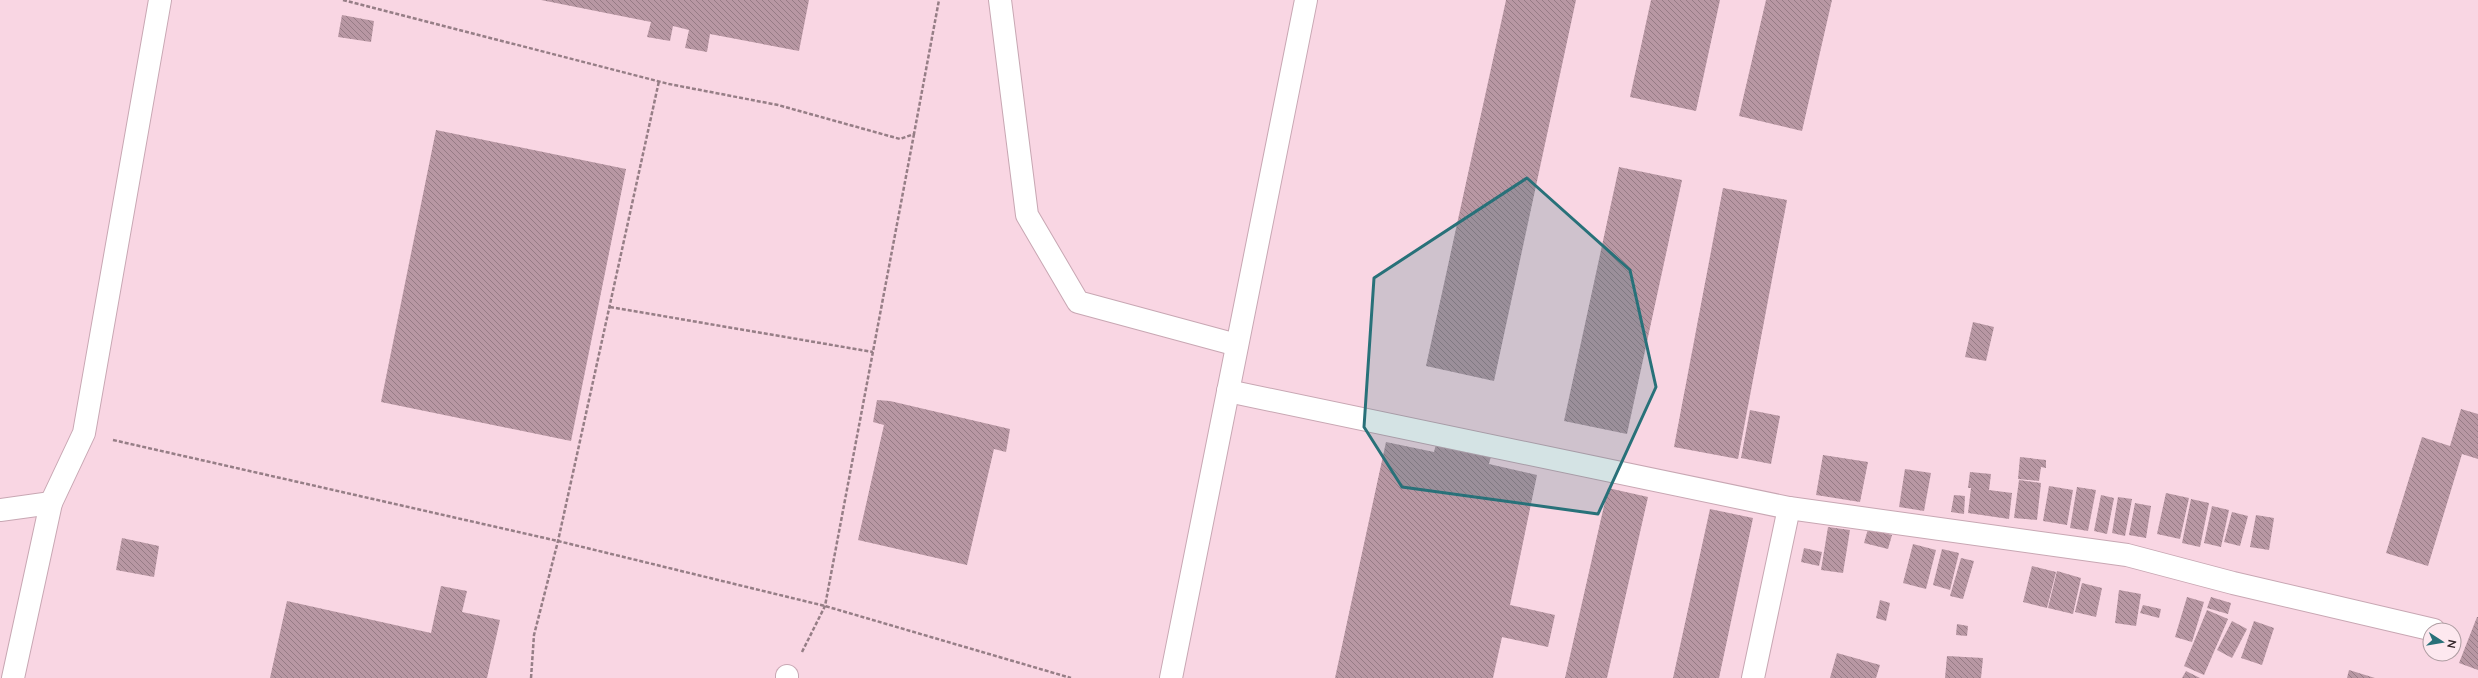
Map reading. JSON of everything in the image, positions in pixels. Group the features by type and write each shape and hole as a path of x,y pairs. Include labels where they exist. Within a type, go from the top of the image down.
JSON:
{"lane":[{"path":"14,678 51,503 84,433 160,0"},
{"path":"1000,0 1028,215 1078,302 1237,345"},
{"path":"1171,678 1306,0"},
{"path":"1228,391 1789,508 2127,555 2233,583 2422,627"},
{"path":"0,510 51,503"},
{"path":"1753,678 1789,508"}],"path":[{"path":"343,0 659,81 778,105 900,139 914,134"},
{"path":"787,677 825,606 939,0"},
{"path":"531,678 534,635 558,541 659,81"},
{"path":"610,307 873,352"},
{"path":"84,433 558,541 825,606 1071,678"}],"highlighted area":[{"path":"1527,178 1630,270 1656,387 1598,514 1402,487 1364,427 1374,278"}],"building":[{"path":"541,0 809,0 799,51 710,34 707,52 685,48 689,30 673,26 670,41 647,37 651,22"},
{"path":"1506,0 1576,0 1494,381 1426,366"},
{"path":"1651,0 1720,0 1696,111 1630,97"},
{"path":"1766,0 1832,0 1802,131 1739,116"},
{"path":"342,15 374,21 371,42 338,37"},
{"path":"436,130 626,169 571,441 381,402"},
{"path":"1619,167 1682,180 1627,434 1564,421"},
{"path":"1723,188 1787,200 1738,459 1674,447"},
{"path":"1973,322 1994,327 1986,361 1965,357"},
{"path":"877,400 890,401 1010,429 1006,452 994,449 967,565 858,540 884,425 873,422"},
{"path":"2461,409 2478,414 2478,459 2462,454 2428,566 2386,553 2422,437 2450,446"},
{"path":"1750,410 1780,416 1771,464 1741,458"},
{"path":"1386,442 1434,452 1436,444 1491,456 1489,464 1537,475 1510,605 1555,615 1548,647 1502,637 1493,678 1335,678"},
{"path":"1823,455 1868,462 1860,502 1816,495"},
{"path":"2020,457 2046,460 2046,468 2041,467 2039,481 2018,479"},
{"path":"1905,469 1931,473 1924,511 1899,507"},
{"path":"1970,472 1991,474 1989,490 2012,493 2009,519 1968,513 1971,488 1968,488"},
{"path":"2019,480 2041,483 2037,520 2014,518"},
{"path":"2049,486 2073,490 2067,525 2043,521"},
{"path":"2077,487 2096,490 2088,531 2070,528"},
{"path":"1608,488 1648,497 1607,678 1565,678"},
{"path":"2166,493 2189,498 2180,539 2157,534"},
{"path":"1954,495 1965,496 1964,514 1951,512"},
{"path":"2101,495 2114,498 2107,534 2094,531"},
{"path":"2118,497 2132,499 2125,536 2112,533"},
{"path":"2191,499 2209,503 2200,547 2182,543"},
{"path":"2135,503 2151,506 2146,538 2129,535"},
{"path":"2212,506 2229,510 2221,547 2204,543"},
{"path":"1710,509 1753,518 1719,678 1673,678"},
{"path":"2232,512 2248,516 2240,546 2224,542"},
{"path":"2256,515 2274,518 2269,550 2250,547"},
{"path":"1828,527 1850,530 1843,573 1821,570"},
{"path":"1868,529 1892,535 1888,549 1864,543"},
{"path":"122,538 159,546 154,577 116,570"},
{"path":"1913,544 1936,550 1926,589 1903,583"},
{"path":"1804,548 1822,552 1819,566 1801,562"},
{"path":"1942,549 1959,553 1950,590 1933,585"},
{"path":"1961,558 1974,561 1963,599 1950,596"},
{"path":"2032,566 2056,572 2047,608 2023,602"},
{"path":"2057,571 2081,578 2073,614 2048,608"},
{"path":"2082,583 2102,588 2096,617 2075,612"},
{"path":"441,586 467,591 462,612 500,620 487,678 270,678 287,601 431,633"},
{"path":"2119,590 2141,594 2136,626 2115,623"},
{"path":"2187,597 2204,602 2192,642 2175,637"},
{"path":"2211,597 2231,603 2228,614 2207,608"},
{"path":"1880,600 1890,603 1886,621 1876,618"},
{"path":"2143,605 2161,609 2159,618 2140,613"},
{"path":"2207,610 2228,619 2204,675 2184,666"},
{"path":"2478,617 2478,670 2459,663 2462,662 2462,655"},
{"path":"2232,621 2247,629 2232,658 2217,650"},
{"path":"2254,621 2274,628 2262,665 2241,658"},
{"path":"1957,624 1968,626 1967,636 1956,635"},
{"path":"1837,653 1880,665 1876,678 1830,678"},
{"path":"1947,656 1983,658 1981,678 1945,678"},
{"path":"2349,670 2375,678 2347,678"},
{"path":"2186,671 2200,678 2182,678"}]}
